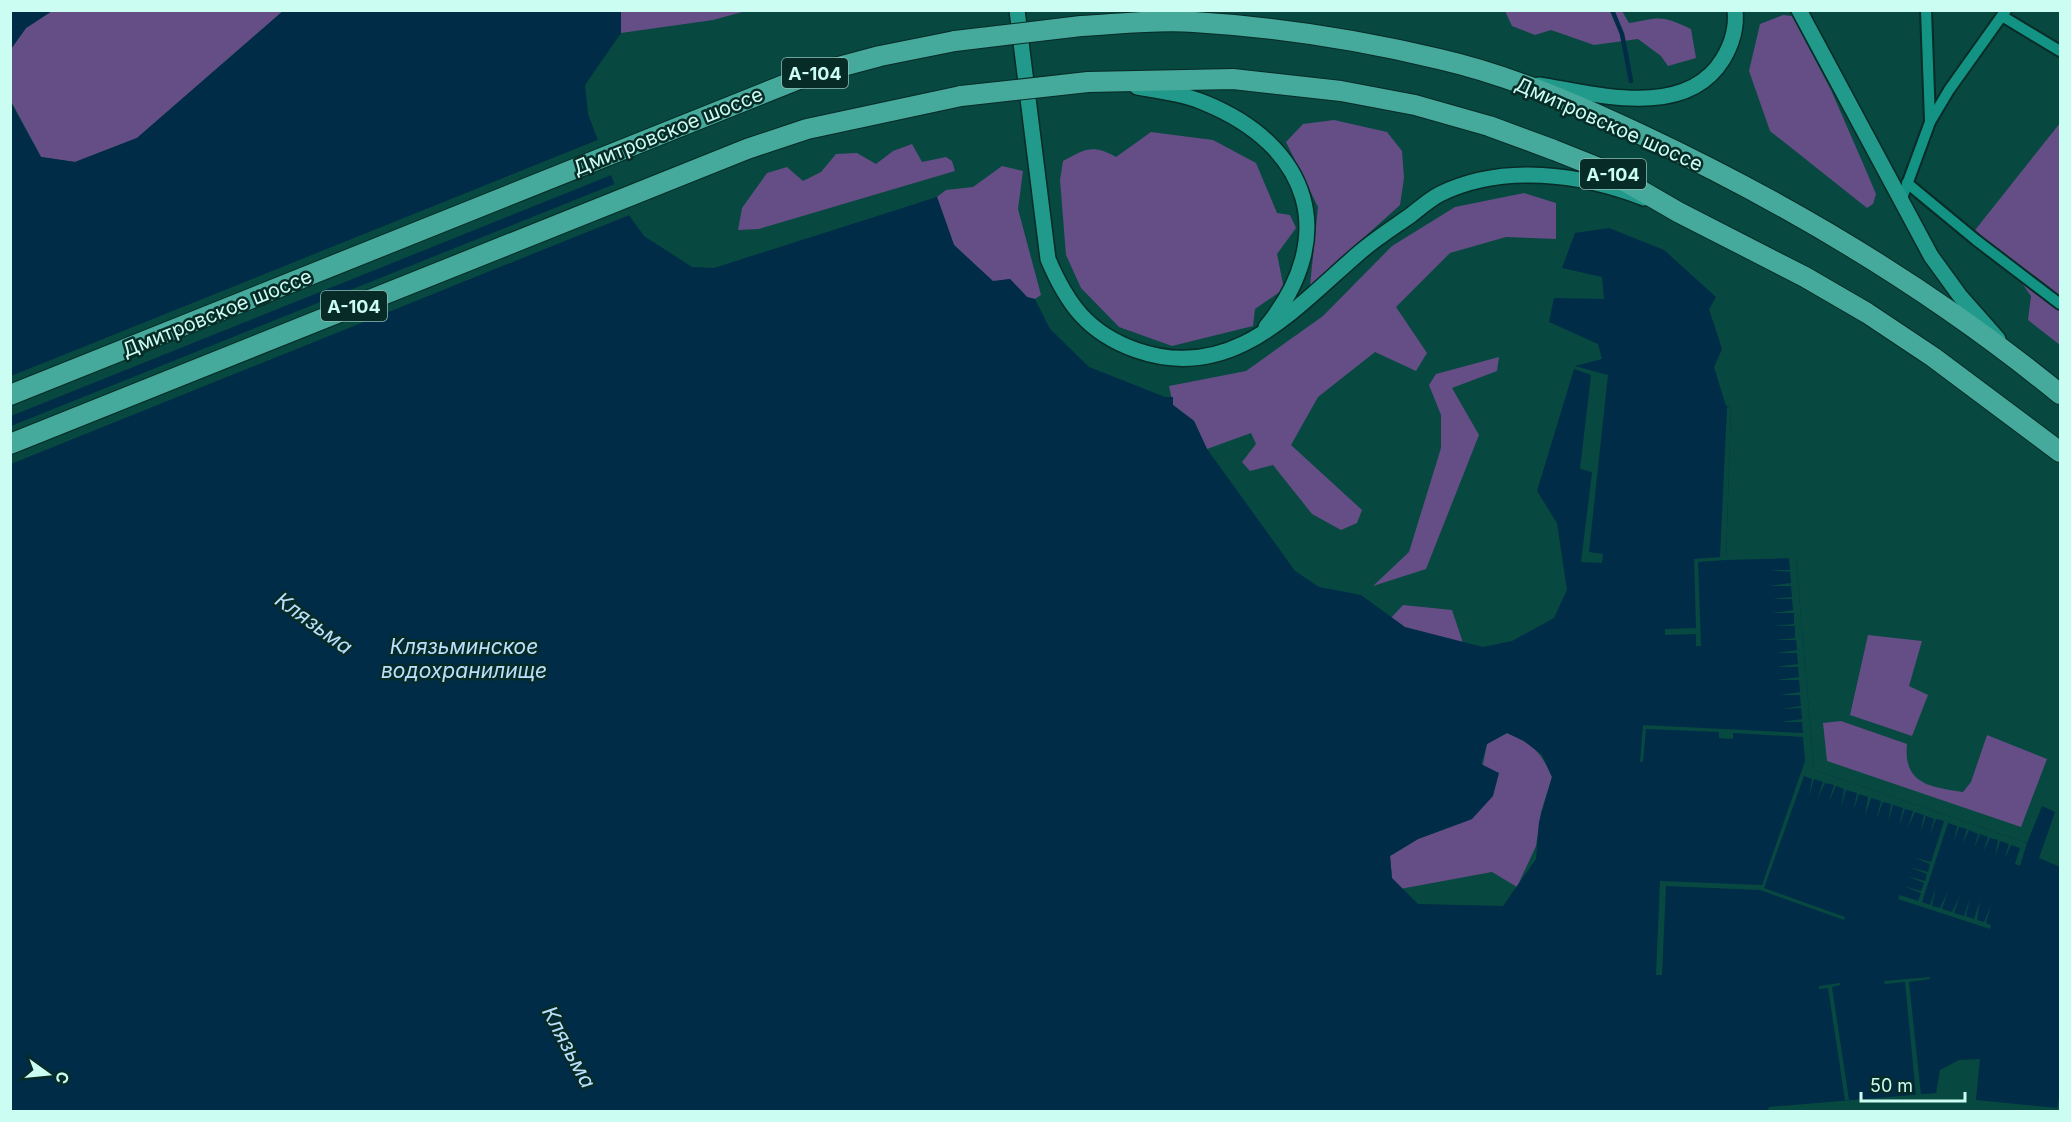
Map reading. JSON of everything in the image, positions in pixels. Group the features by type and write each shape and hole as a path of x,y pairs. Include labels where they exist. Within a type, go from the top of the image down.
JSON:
{"highway":[{"name":"Дмитровское шоссе","path":"10,395 809,75 880,56 955,41 1081,26 1192,21 1284,32 1440,59 1510,80 1614,122 1694,159 1790,210 1934,301 2012,355 2061,394"},
{"name":"А-104","path":"10,444 698,169 807,129 962,96 1093,82 1233,79 1341,91 1415,105 1489,126 1609,172 1678,212 1805,277 1867,314 1933,357 2061,452"}],"main road":[{"path":"1017,10 1048,259 1060,287 1077,312 1100,332 1149,355 1189,357 1232,351 1256,339 1293,313 1361,251 1440,194 1482,180 1526,175 1581,180 1638,196 1678,212"},
{"path":"1510,80 1631,97 1673,94 1705,79 1718,66 1734,34 1735,10"},
{"path":"1799,10 1825,54 1901,201 1937,264 1960,296 2012,355"},
{"path":"1093,82 1169,93 1205,103 1267,140 1285,159 1299,182 1307,215 1305,252 1286,297 1256,339"}],"street":[{"path":"1926,10 1930,122"},
{"path":"1901,201 1930,122 2004,13 2061,51"},
{"path":"1907,183 1976,240 2061,304"}],"shaded area":[{"path":"52,11 283,11 137,138 75,162 41,157 11,101 11,49 26,28"},
{"path":"621,11 746,11 713,20 621,33"},
{"path":"1505,11 1622,11 1629,23 1666,19 1691,29 1696,58 1668,66 1661,56 1638,39 1594,45 1551,30 1535,35 1512,26"},
{"path":"1783,15 1792,16 1831,90 1865,168 1876,194 1873,204 1867,208 1770,131 1749,71 1760,24"},
{"path":"1334,120 1387,132 1402,151 1404,178 1400,205 1310,286 1318,207 1286,142 1303,124"},
{"path":"2060,123 2060,345 2028,320 2031,296 2016,275 1968,239"},
{"path":"1151,132 1213,140 1256,163 1277,213 1290,215 1296,228 1277,254 1284,289 1255,309 1253,326 1172,346 1119,327 1081,288 1066,255 1060,180 1063,161 1077,153 1095,149 1116,157"},
{"path":"912,144 922,162 946,157 952,161 955,171 759,229 738,230 742,208 767,173 787,167 803,181 821,172 836,154 857,153 876,164 893,151"},
{"path":"1002,166 1023,171 1018,209 1041,295 1035,299 1027,297 1010,279 993,282 954,245 937,197 946,190 973,187"},
{"path":"1524,193 1556,203 1556,239 1506,237 1450,253 1396,307 1427,353 1416,371 1375,352 1318,397 1291,445 1362,510 1357,523 1341,530 1312,514 1273,465 1250,471 1242,462 1256,444 1251,433 1207,449 1194,421 1173,405 1169,386 1246,371 1323,316 1392,246 1455,207"},
{"path":"1499,357 1497,371 1452,388 1479,435 1426,569 1373,586 1409,552 1441,448 1441,415 1429,385 1436,374"},
{"path":"1403,605 1452,610 1463,643 1429,647 1390,619"},
{"path":"1868,635 1922,641 1909,686 1928,695 1912,736 1850,715"},
{"path":"1841,721 1907,744 1909,768 1914,775 1921,781 1940,788 1963,792 1971,782 1987,735 2047,759 2021,827 1827,761 1823,723"},
{"path":"1507,733 1530,745 1540,755 1552,777 1541,812 1536,846 1517,887 1492,872 1400,889 1392,879 1390,856 1418,839 1472,819 1487,744"}],"water":[{"path":"11,10 52,11 26,28 11,49"},
{"name":"Клязьминское водохранилище","path":"283,11 621,11 621,33 585,85 588,114 623,207 644,236 692,267 714,268 937,197 954,245 993,281 1010,279 1027,297 1035,299 1050,329 1089,367 1165,397 1173,397 1173,405 1194,421 1207,449 1295,571 1319,587 1361,595 1405,627 1483,647 1512,641 1554,618 1567,590 1557,523 1537,491 1575,366 1602,359 1598,344 1549,322 1554,298 1604,299 1602,277 1562,268 1575,233 1609,228 1664,250 1716,297 1709,309 1722,349 1714,367 1726,406 1731,406 1726,560 1796,558 1814,770 2027,843 2042,806 2055,812 2039,858 2060,867 2060,1092 2057,1108 1976,1100 1980,1059 1959,1060 1940,1070 1936,1093 1769,1107 1767,1112 11,1111 10,101 41,157 75,162 137,138","holes":["1507,733 1524,741 1542,755 1552,777 1539,822 1536,859 1503,906 1418,904 1392,878 1390,856 1418,839 1472,819 1493,796 1499,773 1481,764 1487,744"]}],"pier":[{"path":"600,139 614,174 11,416 11,376"},
{"path":"617,183 632,214 11,464 11,426"},
{"path":"1575,366 1608,375 1589,552 1603,554 1602,563 1581,562 1592,472 1580,469 1591,375 1574,369"},
{"path":"1731,406 1726,560 1698,562 1701,646 1696,646 1696,634 1665,635 1665,629 1696,628 1694,559 1720,557 1727,407"},
{"path":"1789,558 1796,558 1814,770 2027,843 2020,866 2015,864 2020,848 2011,845 2004,860 2009,844 2000,841 1995,857 1998,840 1990,838 1983,852 1988,837 1980,834 1974,849 1978,834 1969,830 1962,845 1967,829 1959,827 1954,842 1957,826 1948,823 1922,902 1930,905 1936,887 1932,906 1940,908 1948,891 1942,909 1952,912 1960,895 1954,913 1964,916 1970,898 1966,916 1974,919 1980,901 1977,920 1984,922 1991,905 1986,923 1991,925 1990,929 1898,899 1900,895 1918,901 1921,893 1903,886 1921,891 1924,883 1907,876 1925,881 1927,874 1909,867 1928,872 1930,864 1913,857 1931,862 1944,821 1936,819 1929,837 1934,819 1926,816 1920,834 1924,815 1915,812 1907,830 1913,811 1905,809 1899,827 1903,808 1893,805 1888,823 1891,804 1883,802 1876,820 1881,801 1871,798 1865,816 1868,797 1859,794 1853,812 1857,793 1846,790 1841,808 1844,789 1836,786 1828,804 1834,785 1825,783 1817,800 1823,782 1814,779 1809,797 1812,779 1804,776 1764,888 1845,917 1844,920 1760,890 1666,886 1662,975 1656,975 1660,881 1762,885 1805,761 1803,737 1733,733 1733,739 1719,738 1719,732 1646,729 1643,762 1640,762 1643,725 1803,733 1802,722 1781,722 1802,719 1801,708 1780,709 1801,706 1800,695 1780,695 1800,692 1799,680 1776,680 1799,677 1798,667 1777,667 1798,664 1797,653 1776,653 1797,650 1796,640 1775,640 1795,638 1795,626 1773,626 1794,624 1794,613 1772,613 1793,610 1792,599 1771,599 1792,597 1791,586 1769,586 1791,583 1790,572 1769,570 1790,570"},
{"path":"1930,977 1930,979 1909,982 1921,1095 1916,1095 1905,982 1885,984 1884,981"},
{"path":"1840,983 1832,987 1849,1100 1845,1100 1828,988 1819,989 1819,986"}],"waterway":[{"path":"1612,10 1622,34 1631,81"}],"water label":[{"name":"Клязьма","path":"314,623"},
{"name":"Клязьма","path":"569,1047"}]}
